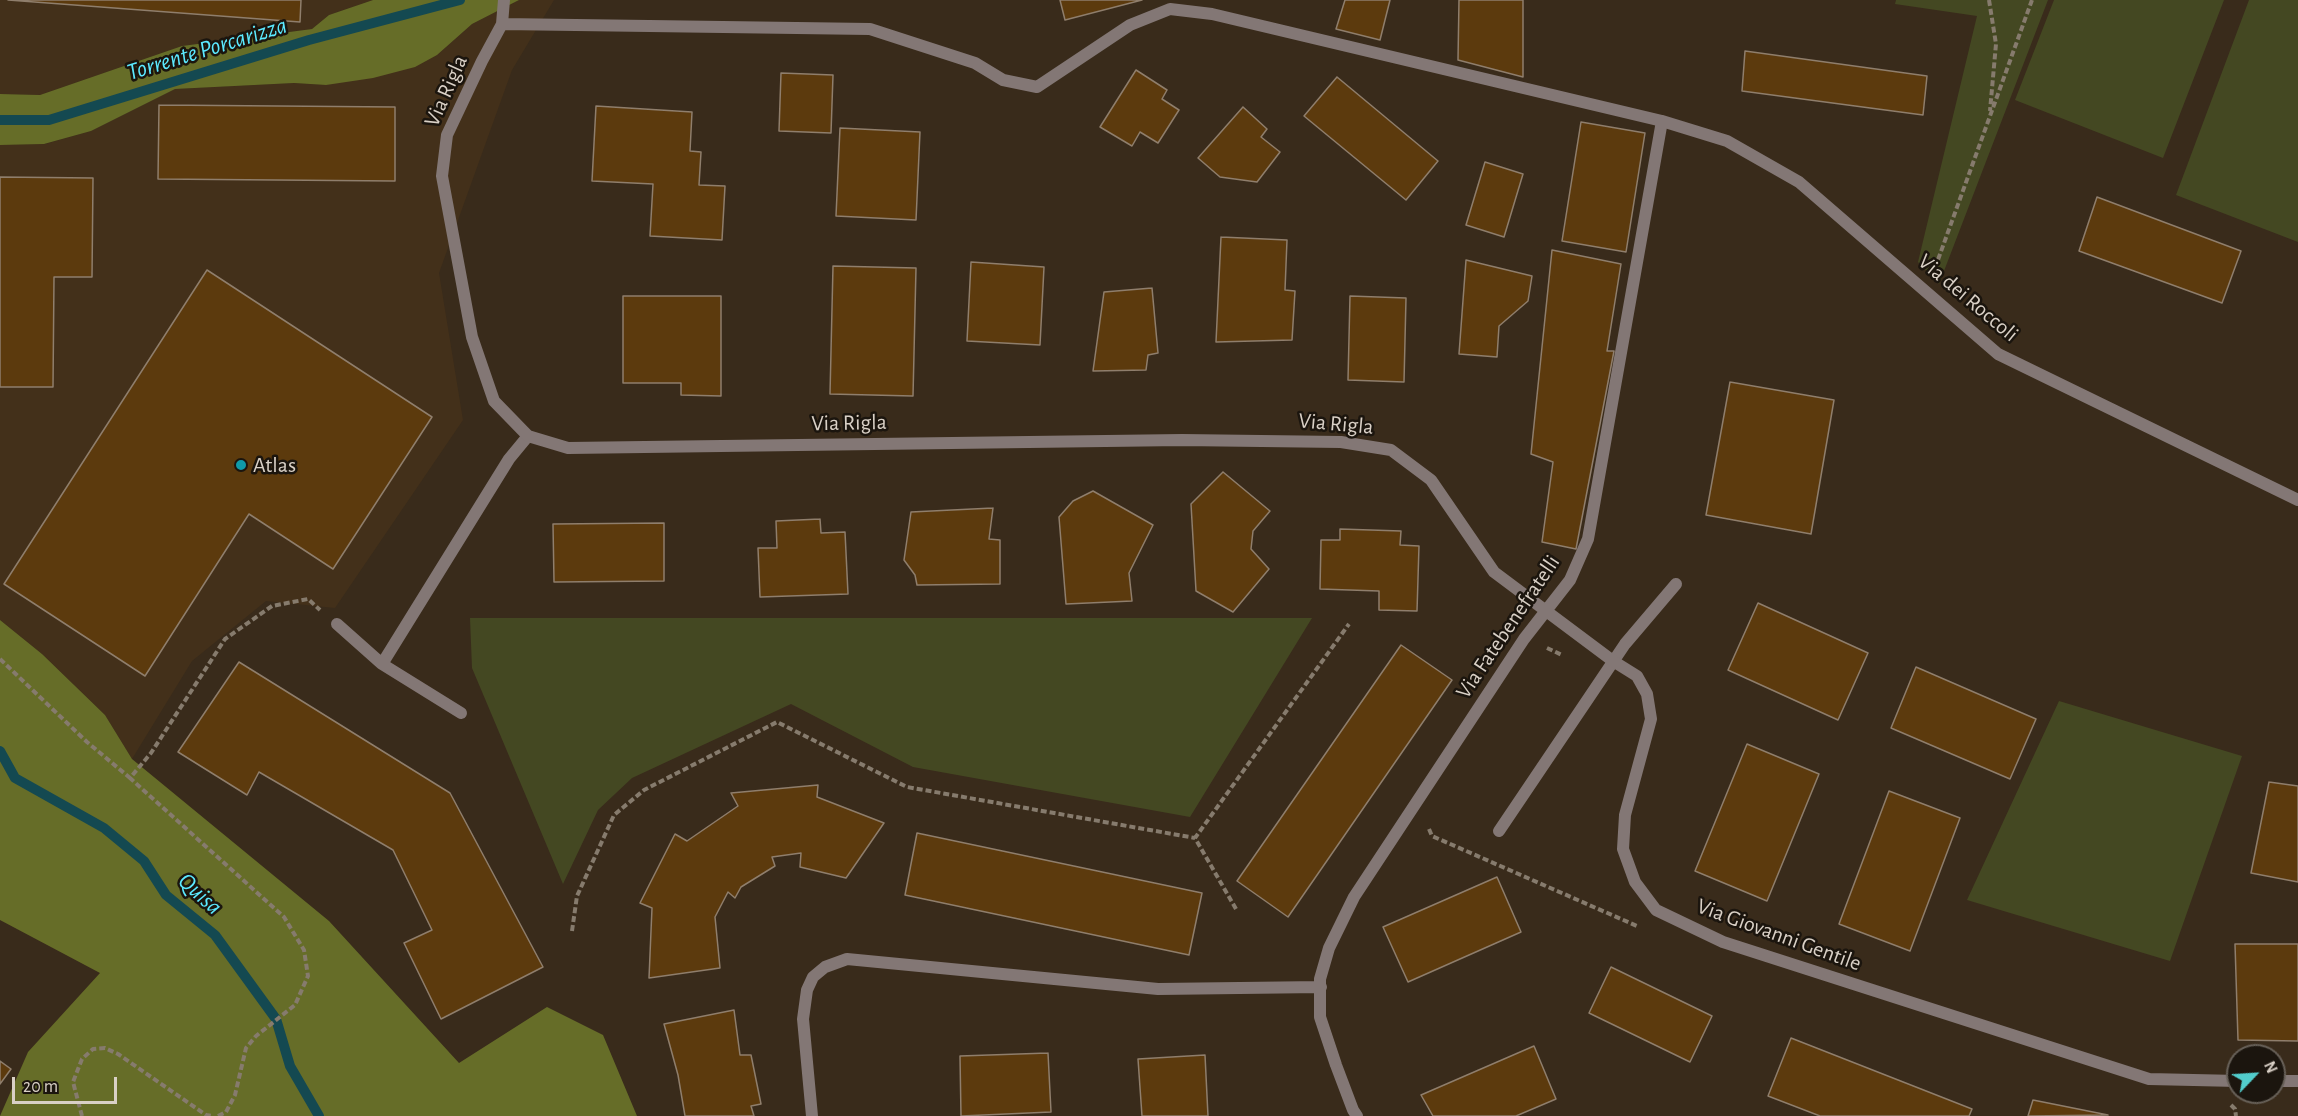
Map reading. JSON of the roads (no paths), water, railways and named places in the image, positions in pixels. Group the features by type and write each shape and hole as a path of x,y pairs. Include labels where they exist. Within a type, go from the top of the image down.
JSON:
{"street":[{"name":"Via Rigla","path":"504,0 502,24 447,135 442,176 472,337 494,401 528,436 568,448 1170,440 1341,442 1391,450 1431,480 1494,572 1546,610"},
{"path":"502,24 870,29 975,63 1003,80 1037,87 1130,25 1170,9 1212,14 1662,121"},
{"name":"Via dei Roccoli","path":"1662,121 1727,141 1799,182 1998,354 2298,500"},
{"name":"Via Fatebenefratelli","path":"1357,1116 1336,1065 1320,1017 1320,979 1329,948 1354,897 1524,639 1570,580 1588,539 1662,121"},
{"path":"382,664 509,459 528,436"},
{"path":"1499,831 1625,644 1676,584"},
{"name":"Via Giovanni Gentile","path":"1546,610 1613,662 1637,676 1647,693 1651,718 1625,815 1623,849 1635,882 1656,910 1724,942 2149,1079 2226,1081"},
{"path":"337,624 382,664 461,713"},
{"path":"812,1116 803,1018 807,990 813,978 825,967 847,959 1158,988 1321,987"}],"waterway":[{"name":"Torrente Porcarizza","path":"0,120 49,120 309,40 460,0"},
{"name":"Quisa","path":"0,751 15,778 104,828 144,861 166,895 215,935 276,1019 290,1066 319,1116"}],"place":[{"name":"Atlas","path":"241,465"}]}
